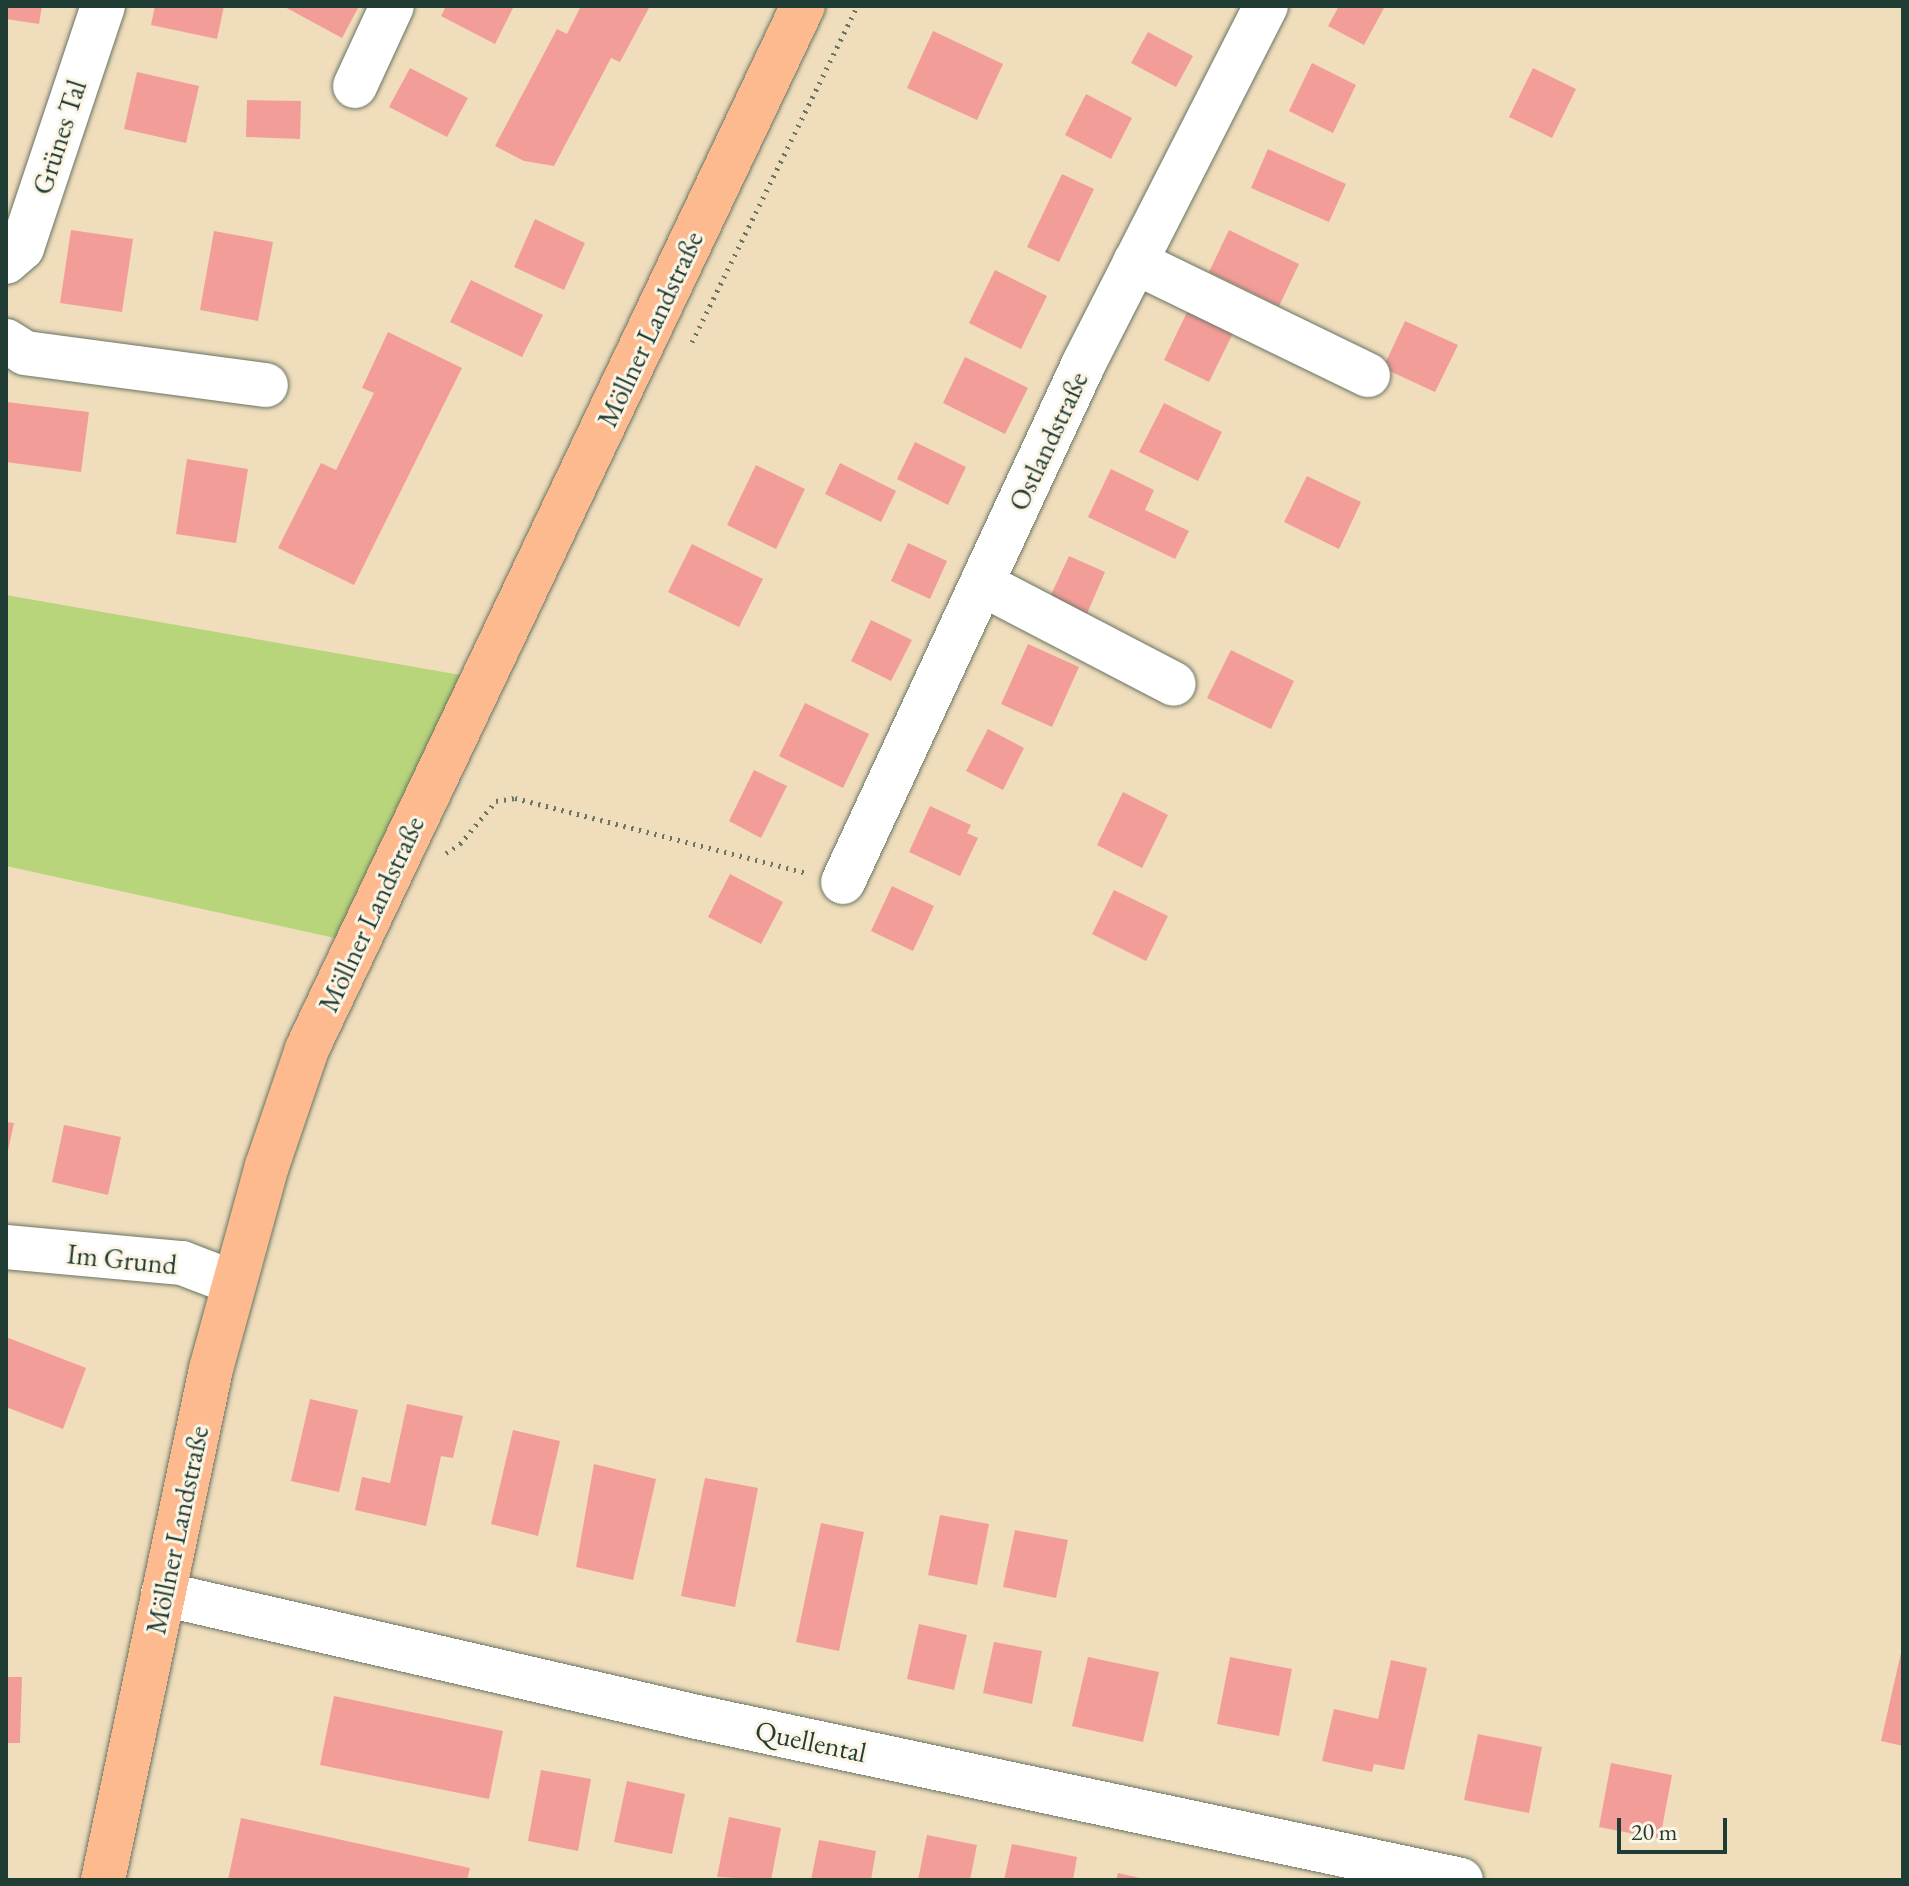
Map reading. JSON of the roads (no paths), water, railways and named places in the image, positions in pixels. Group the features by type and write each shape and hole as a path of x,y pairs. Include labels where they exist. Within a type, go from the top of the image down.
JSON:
{"main road":[{"name":"Möllner Landstraße","path":"103,1880 163,1594 234,1283 307,1049 803,6"}],"street":[{"name":"Grünes Tal","path":"6,262 22,248 103,6"},
{"path":"355,86 392,6"},
{"name":"Ostlandstraße","path":"843,882 1135,262 1266,6"},
{"path":"1135,262 1368,375"},
{"path":"6,341 25,353 266,385"},
{"path":"982,584 1174,684"},
{"name":"Im Grund","path":"6,1247 182,1263 234,1283"},
{"name":"Quellental","path":"163,1594 697,1717 1461,1880"}]}
